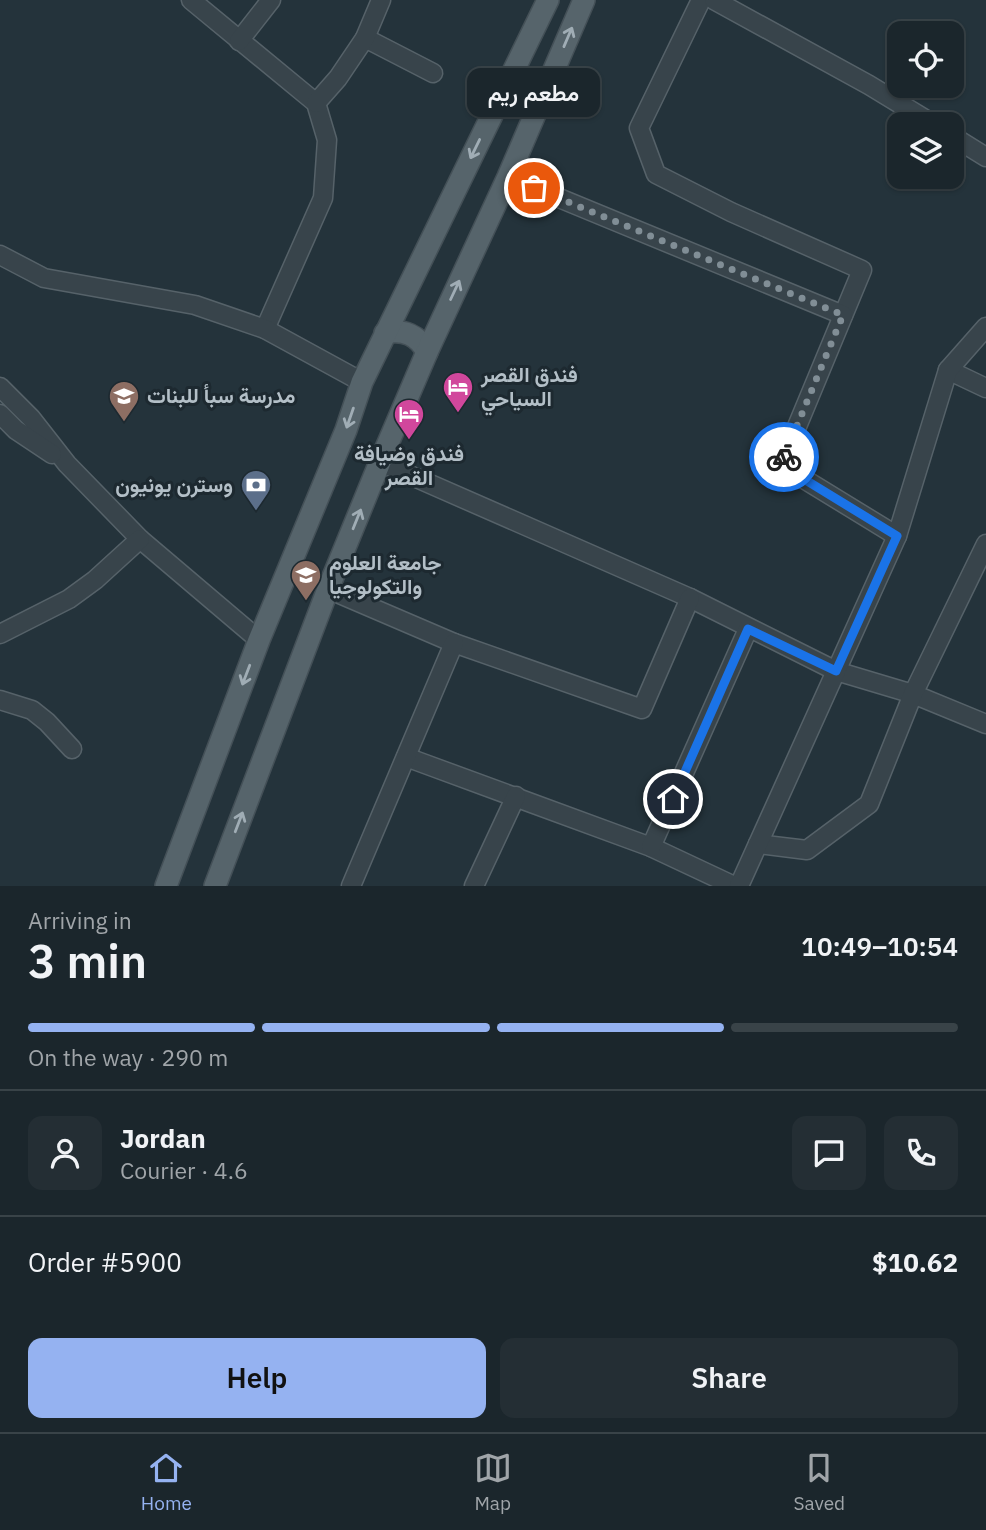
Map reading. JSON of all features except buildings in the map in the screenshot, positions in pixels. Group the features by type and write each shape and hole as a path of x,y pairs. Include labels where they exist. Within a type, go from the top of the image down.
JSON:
{"main road":[{"path":"166,886 259,640 346,430 362,382 548,0"},
{"path":"215,886 328,589 426,352 508,177 584,0"},
{"path":"386,333 398,331 410,334 420,341 426,352"}],"street":[{"path":"191,0 316,103 327,140 323,198 265,329"},
{"path":"239,41 271,0"},
{"path":"316,103 338,78 365,38 381,0"},
{"path":"701,0 639,128 656,174 731,212 862,270 781,465 897,536"},
{"path":"714,0 913,112"},
{"path":"365,38 433,74"},
{"path":"964,143 986,157"},
{"path":"508,177 843,315"},
{"path":"0,255 44,278 195,305 265,329 362,382"},
{"path":"406,757 651,847 737,886 897,536 948,370 986,327"},
{"path":"948,370 986,388"},
{"path":"0,387 31,418 67,464 140,539 259,640"},
{"path":"0,414 16,430 67,464"},
{"path":"380,463 690,598 836,671 913,694 986,724"},
{"path":"0,634 69,598 95,580 140,539"},
{"path":"758,844 807,850 869,804 913,694 986,544"},
{"path":"328,589 454,643 642,709 690,598"},
{"path":"651,847 748,629"},
{"path":"351,886 454,643"},
{"path":"0,700 32,709 72,749"},
{"path":"474,886 516,796"}],"way so far":[{"path":"534,188 843,315 784,457"}],"place":[{"name":"مطعم ريم","path":"534,188"},
{"name":"فندق القصر السياحي","path":"458,414"},
{"name":"مدرسة سبأ للبنات","path":"124,423"},
{"name":"فندق وضيافة القصر","path":"409,441"},
{"name":"وسترن يونيون","path":"256,512"},
{"name":"جامعة العلوم والتكولوجيا","path":"306,602"}],"route":[{"path":"673,799 748,629 836,671 897,536 781,465 784,457"}]}
